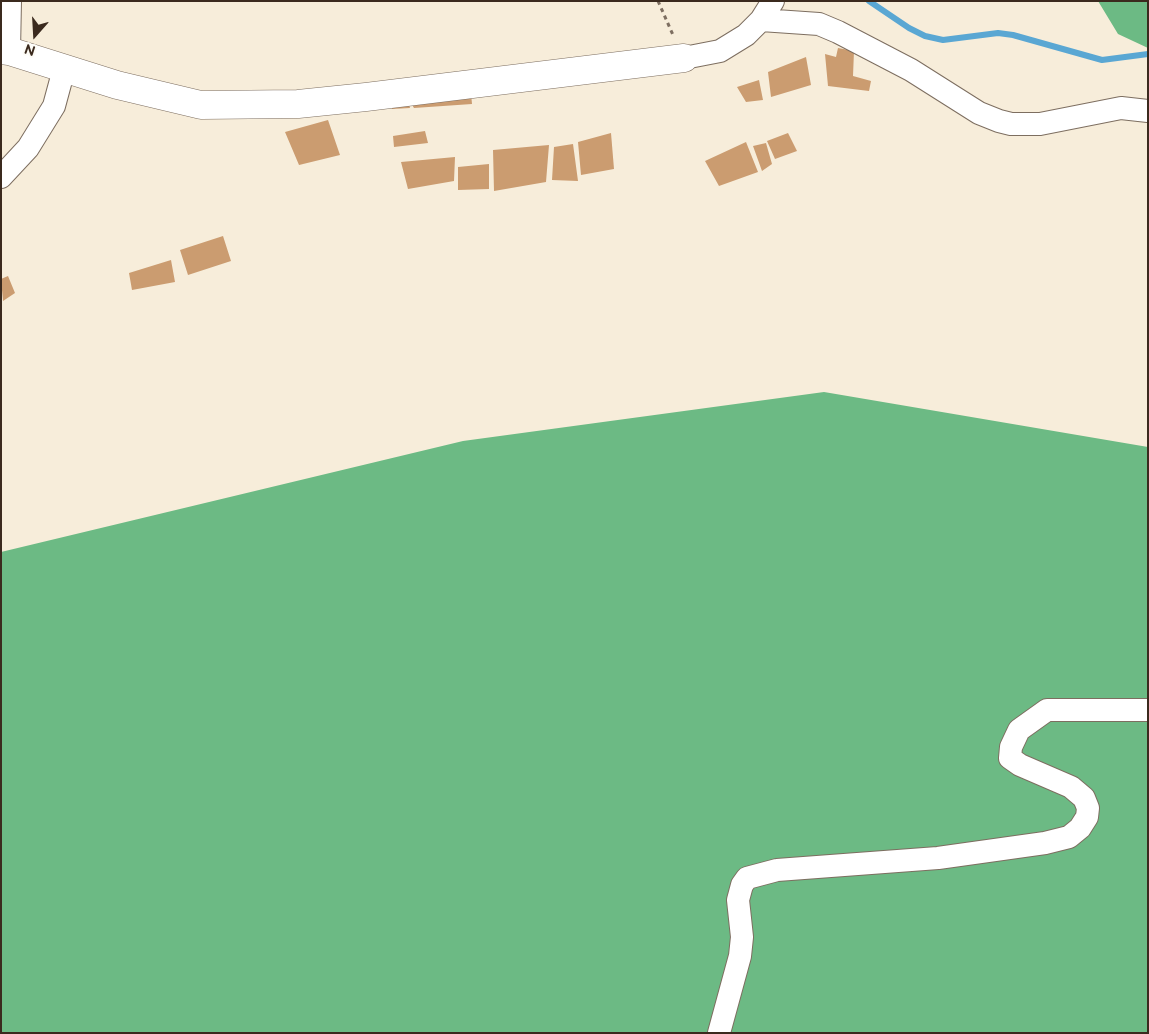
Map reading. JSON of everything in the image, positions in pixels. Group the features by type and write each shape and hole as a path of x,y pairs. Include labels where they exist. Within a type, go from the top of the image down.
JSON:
{"street":[{"path":"10,1 5,51 117,85 201,104 298,104 684,58 720,50 746,35 761,20 773,1"},
{"path":"761,20 819,24 911,70 973,109 999,121 1040,124 1121,108 1148,111"},
{"path":"1,177 28,148 54,106 64,69"},
{"path":"719,1033 740,956 742,937 738,900 747,878 777,870 938,858 1045,843 1069,837 1080,828 1087,817 1088,808 1084,798 1071,787 1020,765 1010,758 1011,747 1019,730 1047,710 1148,710"}],"path":[{"path":"658,1 684,58"}],"green space":[{"path":"1098,1 1148,1 1148,48 1118,34"},
{"path":"824,392 1148,447 1148,1033 1,1033 1,552 463,441"}],"building":[{"path":"838,48 854,51 853,76 871,81 869,91 828,86 825,54 836,57"},
{"path":"806,57 811,85 771,97 768,72"},
{"path":"759,80 763,100 746,102 737,87"},
{"path":"471,93 472,104 414,108 407,97"},
{"path":"407,97 410,108 392,109 391,101"},
{"path":"328,120 340,155 299,165 285,132"},
{"path":"425,131 428,143 394,147 393,136"},
{"path":"611,133 614,169 581,175 578,142"},
{"path":"788,133 797,151 775,159 767,141"},
{"path":"746,142 758,172 719,186 705,161"},
{"path":"766,143 772,164 762,171 753,146"},
{"path":"573,144 578,181 552,180 554,147"},
{"path":"549,145 546,182 494,191 493,150"},
{"path":"455,157 454,181 408,189 401,162"},
{"path":"489,164 489,189 458,190 458,167"},
{"path":"223,236 231,261 188,275 180,250"},
{"path":"171,260 175,282 132,290 129,273"},
{"path":"8,276 15,293 3,301 1,279"}],"waterway":[{"path":"869,1 909,28 925,36 943,40 998,33 1013,35 1102,60 1148,54"}]}
